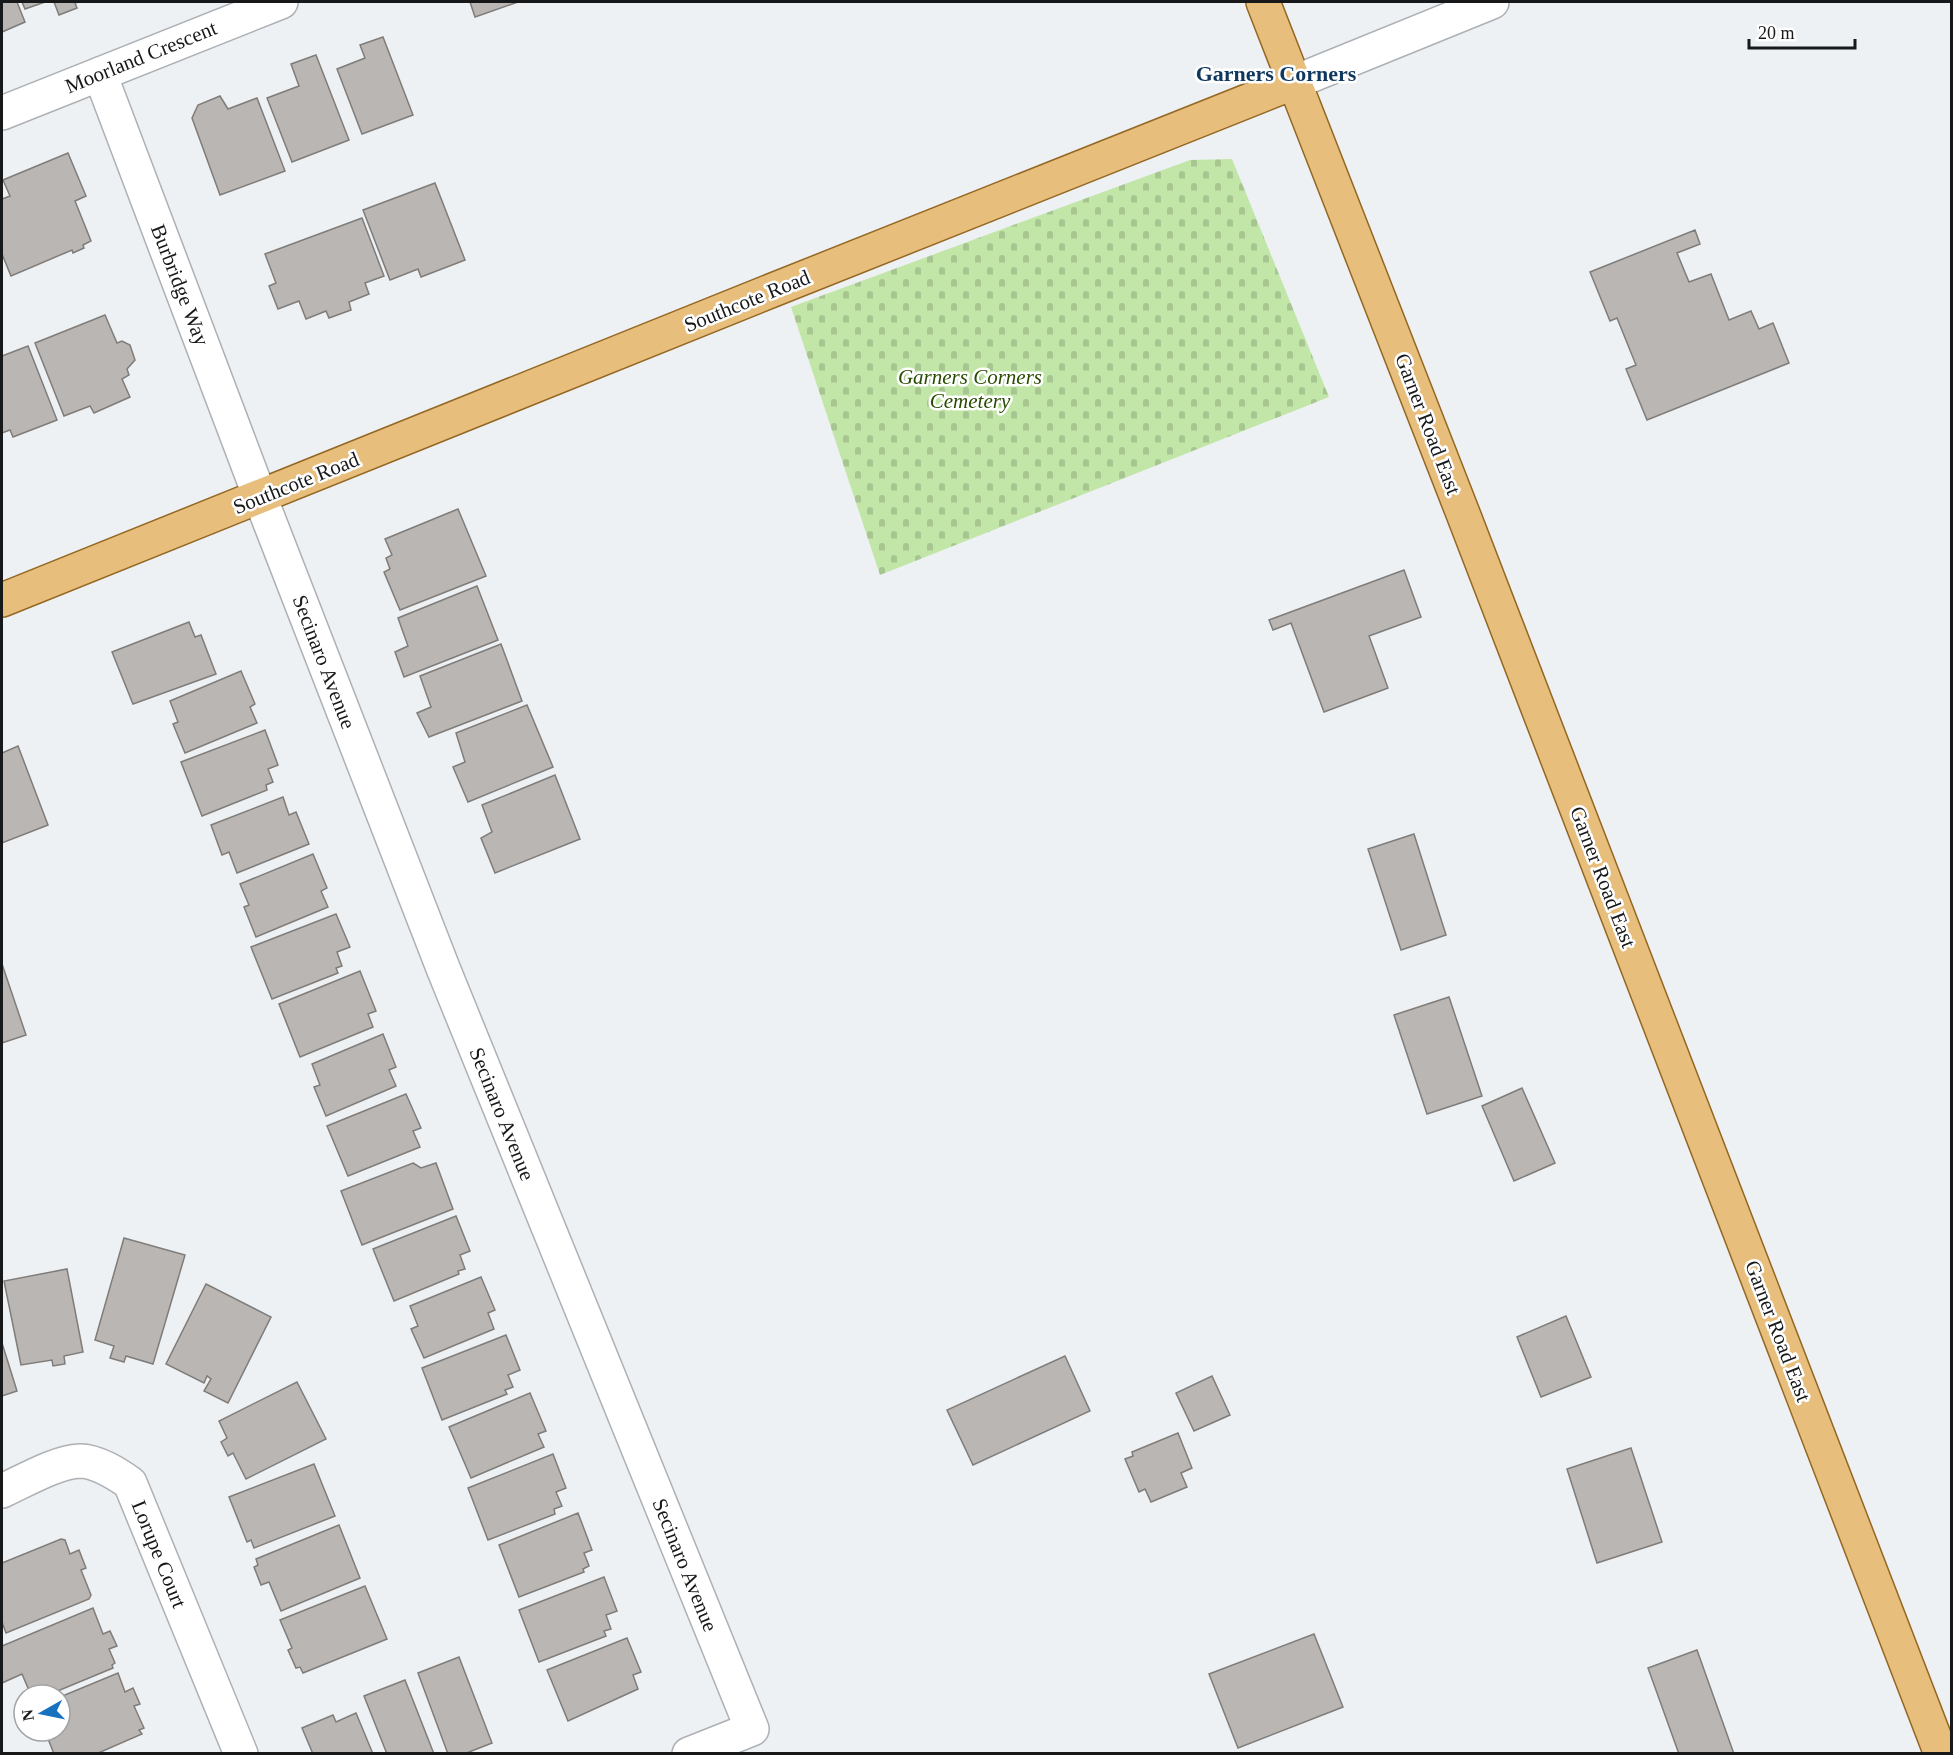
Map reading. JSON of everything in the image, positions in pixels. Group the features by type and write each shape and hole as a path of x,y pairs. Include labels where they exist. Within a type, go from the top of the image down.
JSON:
{"main road":[{"name":"Garner Road East","path":"1263,2 1941,1754"},
{"name":"Southcote Road","path":"2,600 1295,82"}],"street":[{"name":"Moorland Crescent","path":"2,113 281,2"},
{"name":"Southcote Road","path":"1295,82 1492,2"},
{"name":"Burbridge Way","path":"100,74 260,497"},
{"name":"Secinaro Avenue","path":"260,497 448,979 752,1729 689,1754"},
{"name":"Lorupe Court","path":"2,1491 58,1467 81,1461 111,1470 130,1483 241,1754"}],"green space":[{"name":"Garners Corners Cemetery","path":"1232,159 1329,397 880,575 791,307 1190,160"}],"building":[{"path":"2,2 17,2 25,22 2,32"},
{"path":"22,2 45,2 25,9"},
{"path":"54,2 79,2 75,3 77,8 59,15"},
{"path":"470,2 518,2 475,17"},
{"path":"383,37 413,115 362,134 337,69 365,58 360,45"},
{"path":"316,55 349,140 292,162 267,98 299,86 291,64"},
{"path":"220,96 228,109 257,98 285,171 220,195 192,118 198,105"},
{"path":"68,153 86,196 75,201 91,241 83,245 84,248 73,253 72,250 11,276 2,254 2,199 10,196 3,180"},
{"path":"435,183 465,260 421,277 418,269 390,280 363,210"},
{"path":"362,218 384,276 365,283 369,294 349,302 351,310 329,318 326,311 306,319 299,301 278,309 269,286 276,283 265,254"},
{"path":"1695,230 1700,244 1677,253 1689,282 1711,274 1729,320 1751,311 1759,329 1773,323 1789,363 1647,420 1626,369 1636,365 1617,318 1610,321 1590,272"},
{"path":"105,315 117,343 122,341 130,345 135,360 127,369 129,375 122,379 130,397 94,413 90,406 64,416 35,343"},
{"path":"28,346 57,420 13,437 10,430 2,433 2,356"},
{"path":"458,509 486,576 400,610 384,572 390,569 386,558 392,555 385,539"},
{"path":"1404,570 1421,617 1369,636 1388,688 1324,712 1291,623 1273,630 1269,620"},
{"path":"477,586 498,640 404,677 395,652 408,646 398,618"},
{"path":"189,622 195,637 201,635 216,674 133,704 112,652"},
{"path":"501,644 522,701 429,737 417,713 431,707 420,676"},
{"path":"241,671 255,704 250,707 257,723 185,753 173,724 178,722 170,701"},
{"path":"527,705 553,767 468,802 453,767 465,762 456,733"},
{"path":"265,730 278,765 268,769 273,782 266,785 267,790 202,816 181,762"},
{"path":"18,746 48,825 2,843 2,753"},
{"path":"555,775 580,839 495,873 481,838 492,832 482,805"},
{"path":"283,797 289,815 296,812 309,844 237,873 229,852 222,855 211,825"},
{"path":"1414,834 1446,935 1401,950 1368,849"},
{"path":"313,854 327,888 321,891 328,907 256,937 244,907 249,905 240,884"},
{"path":"336,914 350,947 337,952 342,966 336,968 338,973 272,999 251,947"},
{"path":"2,964 26,1035 2,1043"},
{"path":"360,971 376,1011 368,1014 373,1027 300,1057 279,1004"},
{"path":"1449,997 1482,1096 1427,1114 1394,1015"},
{"path":"383,1034 396,1067 389,1070 396,1086 326,1116 314,1087 320,1085 312,1064"},
{"path":"1522,1088 1555,1163 1514,1181 1482,1106"},
{"path":"406,1094 421,1128 413,1131 420,1147 348,1176 327,1126"},
{"path":"413,1163 421,1168 436,1163 453,1209 362,1245 341,1191"},
{"path":"456,1216 470,1251 460,1255 465,1269 458,1271 459,1274 394,1301 373,1249"},
{"path":"124,1238 185,1255 153,1364 126,1356 124,1362 110,1358 114,1346 95,1340"},
{"path":"67,1269 83,1352 64,1356 65,1364 53,1366 52,1360 21,1365 4,1281"},
{"path":"481,1277 495,1310 488,1313 494,1329 424,1358 411,1329 418,1326 410,1306"},
{"path":"206,1284 271,1317 228,1403 204,1391 211,1379 207,1376 204,1383 166,1364"},
{"path":"1566,1316 1591,1377 1541,1397 1517,1337"},
{"path":"506,1335 520,1370 508,1375 513,1387 505,1390 507,1394 442,1420 422,1368"},
{"path":"2,1343 17,1391 2,1396"},
{"path":"1065,1356 1090,1411 973,1465 947,1410"},
{"path":"1212,1376 1230,1415 1194,1431 1176,1393"},
{"path":"297,1382 326,1439 246,1479 233,1453 228,1456 221,1442 227,1438 219,1421"},
{"path":"530,1393 546,1431 538,1434 544,1447 471,1478 449,1427"},
{"path":"1178,1433 1192,1468 1181,1473 1187,1487 1151,1502 1145,1489 1139,1492 1125,1459 1133,1456 1132,1452"},
{"path":"1631,1448 1662,1542 1597,1563 1567,1469"},
{"path":"553,1454 566,1488 556,1492 562,1506 554,1509 555,1514 488,1540 468,1488"},
{"path":"314,1464 335,1516 254,1548 251,1540 247,1542 229,1497"},
{"path":"578,1513 592,1550 584,1553 589,1566 583,1569 584,1572 519,1597 499,1545"},
{"path":"339,1525 360,1578 281,1611 269,1582 261,1585 254,1567 258,1565 256,1559"},
{"path":"61,1539 65,1540 70,1554 79,1550 86,1568 81,1570 91,1595 89,1599 6,1633 2,1622 2,1563"},
{"path":"604,1577 617,1611 606,1615 611,1629 604,1631 606,1636 539,1662 519,1610"},
{"path":"365,1586 387,1639 303,1673 300,1667 296,1668 288,1650 292,1648 280,1620"},
{"path":"93,1608 103,1634 110,1631 117,1646 109,1649 115,1663 112,1665 113,1668 72,1685 72,1683 26,1683 22,1674 2,1683 2,1646"},
{"path":"1314,1634 1343,1707 1238,1748 1209,1674"},
{"path":"627,1638 641,1672 633,1675 638,1689 568,1721 547,1670"},
{"path":"1697,1650 1734,1754 1679,1754 1648,1668"},
{"path":"459,1657 492,1743 464,1754 448,1754 418,1673"},
{"path":"118,1673 125,1692 133,1688 140,1704 134,1706 144,1728 139,1730 142,1734 96,1754 54,1754 50,1743 72,1743 72,1692"},
{"path":"405,1680 434,1754 387,1754 364,1696"},
{"path":"356,1713 373,1754 313,1754 302,1728 333,1715 336,1722"}],"district":[{"name":"Garners Corners","path":"1276,73"}]}
